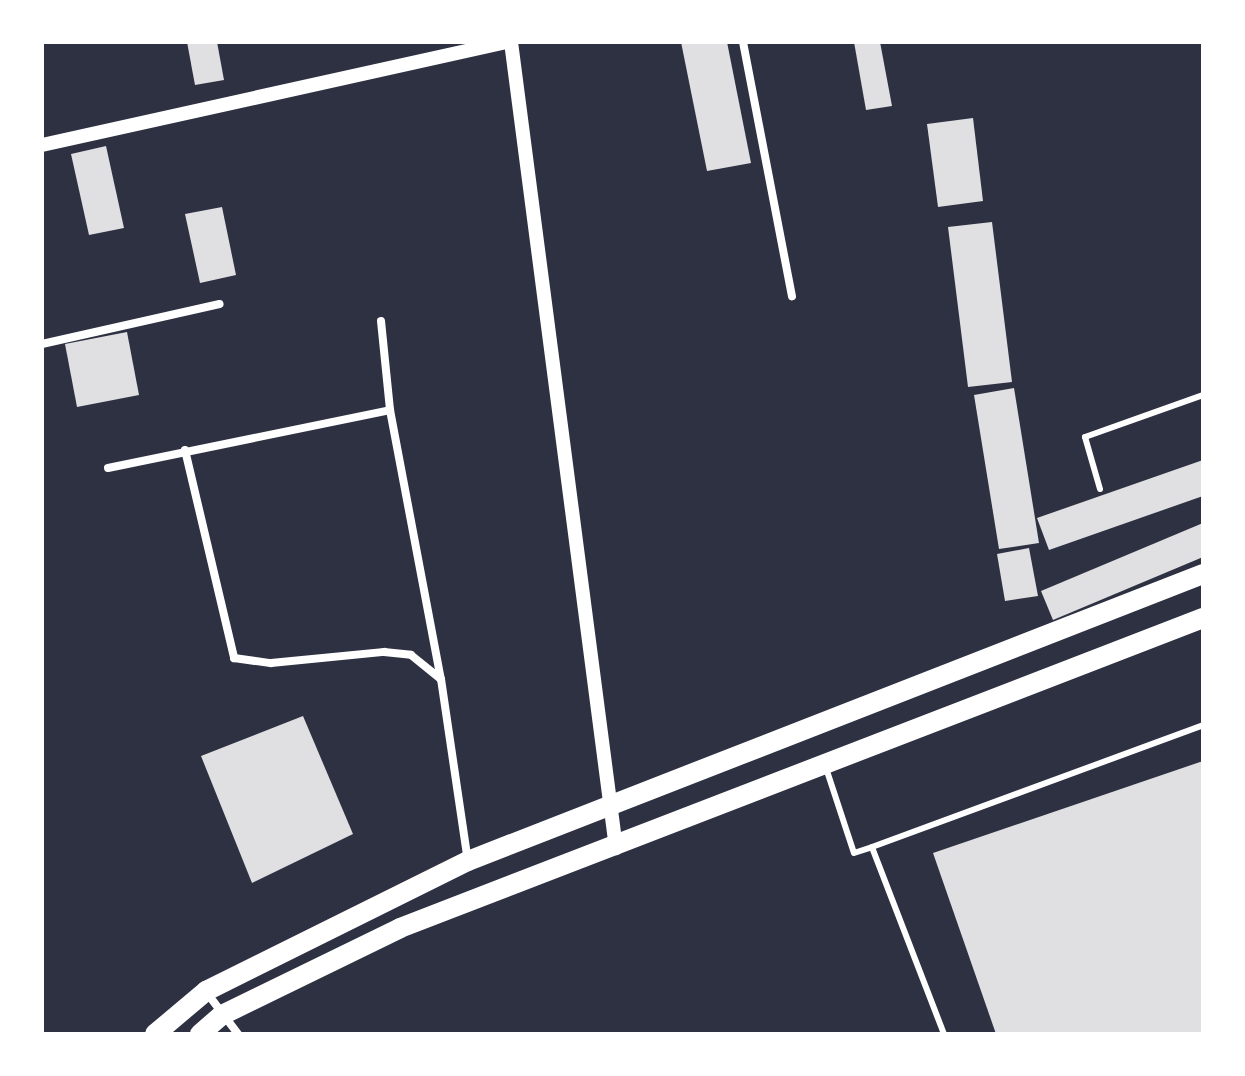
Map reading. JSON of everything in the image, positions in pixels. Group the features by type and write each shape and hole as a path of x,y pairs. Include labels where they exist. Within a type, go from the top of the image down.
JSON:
{"highway":[{"path":"155,1034 206,991 468,861 1203,574"},
{"path":"200,1034 222,1015 400,928 616,848 1203,618"}],"street":[{"path":"42,145 509,42 616,848"},
{"path":"743,42 792,296"},
{"path":"42,344 220,304"},
{"path":"381,321 390,410 441,679 468,861"},
{"path":"108,468 390,410"},
{"path":"185,450 234,658 271,663 384,652 411,655 441,679"},
{"path":"206,991 238,1034"}],"lane":[{"path":"1100,489 1085,437 1203,395"},
{"path":"825,765 854,853 1203,725"},
{"path":"872,847 944,1034"}],"building":[{"path":"187,42 217,42 224,80 195,85"},
{"path":"681,42 727,42 751,163 707,171"},
{"path":"854,42 880,42 892,106 866,110"},
{"path":"973,118 983,201 938,207 927,124"},
{"path":"106,146 124,228 89,235 71,154"},
{"path":"222,207 236,275 200,283 185,214"},
{"path":"992,222 1012,382 968,387 948,227"},
{"path":"127,332 139,395 77,407 65,344"},
{"path":"1014,388 1039,543 999,549 974,395"},
{"path":"1203,460 1203,496 1049,550 1037,518"},
{"path":"1203,523 1203,557 1053,620 1041,591"},
{"path":"1029,548 1038,596 1005,601 997,554"},
{"path":"303,716 353,834 252,883 201,756"},
{"path":"1203,761 1203,1034 996,1034 933,853"}]}
